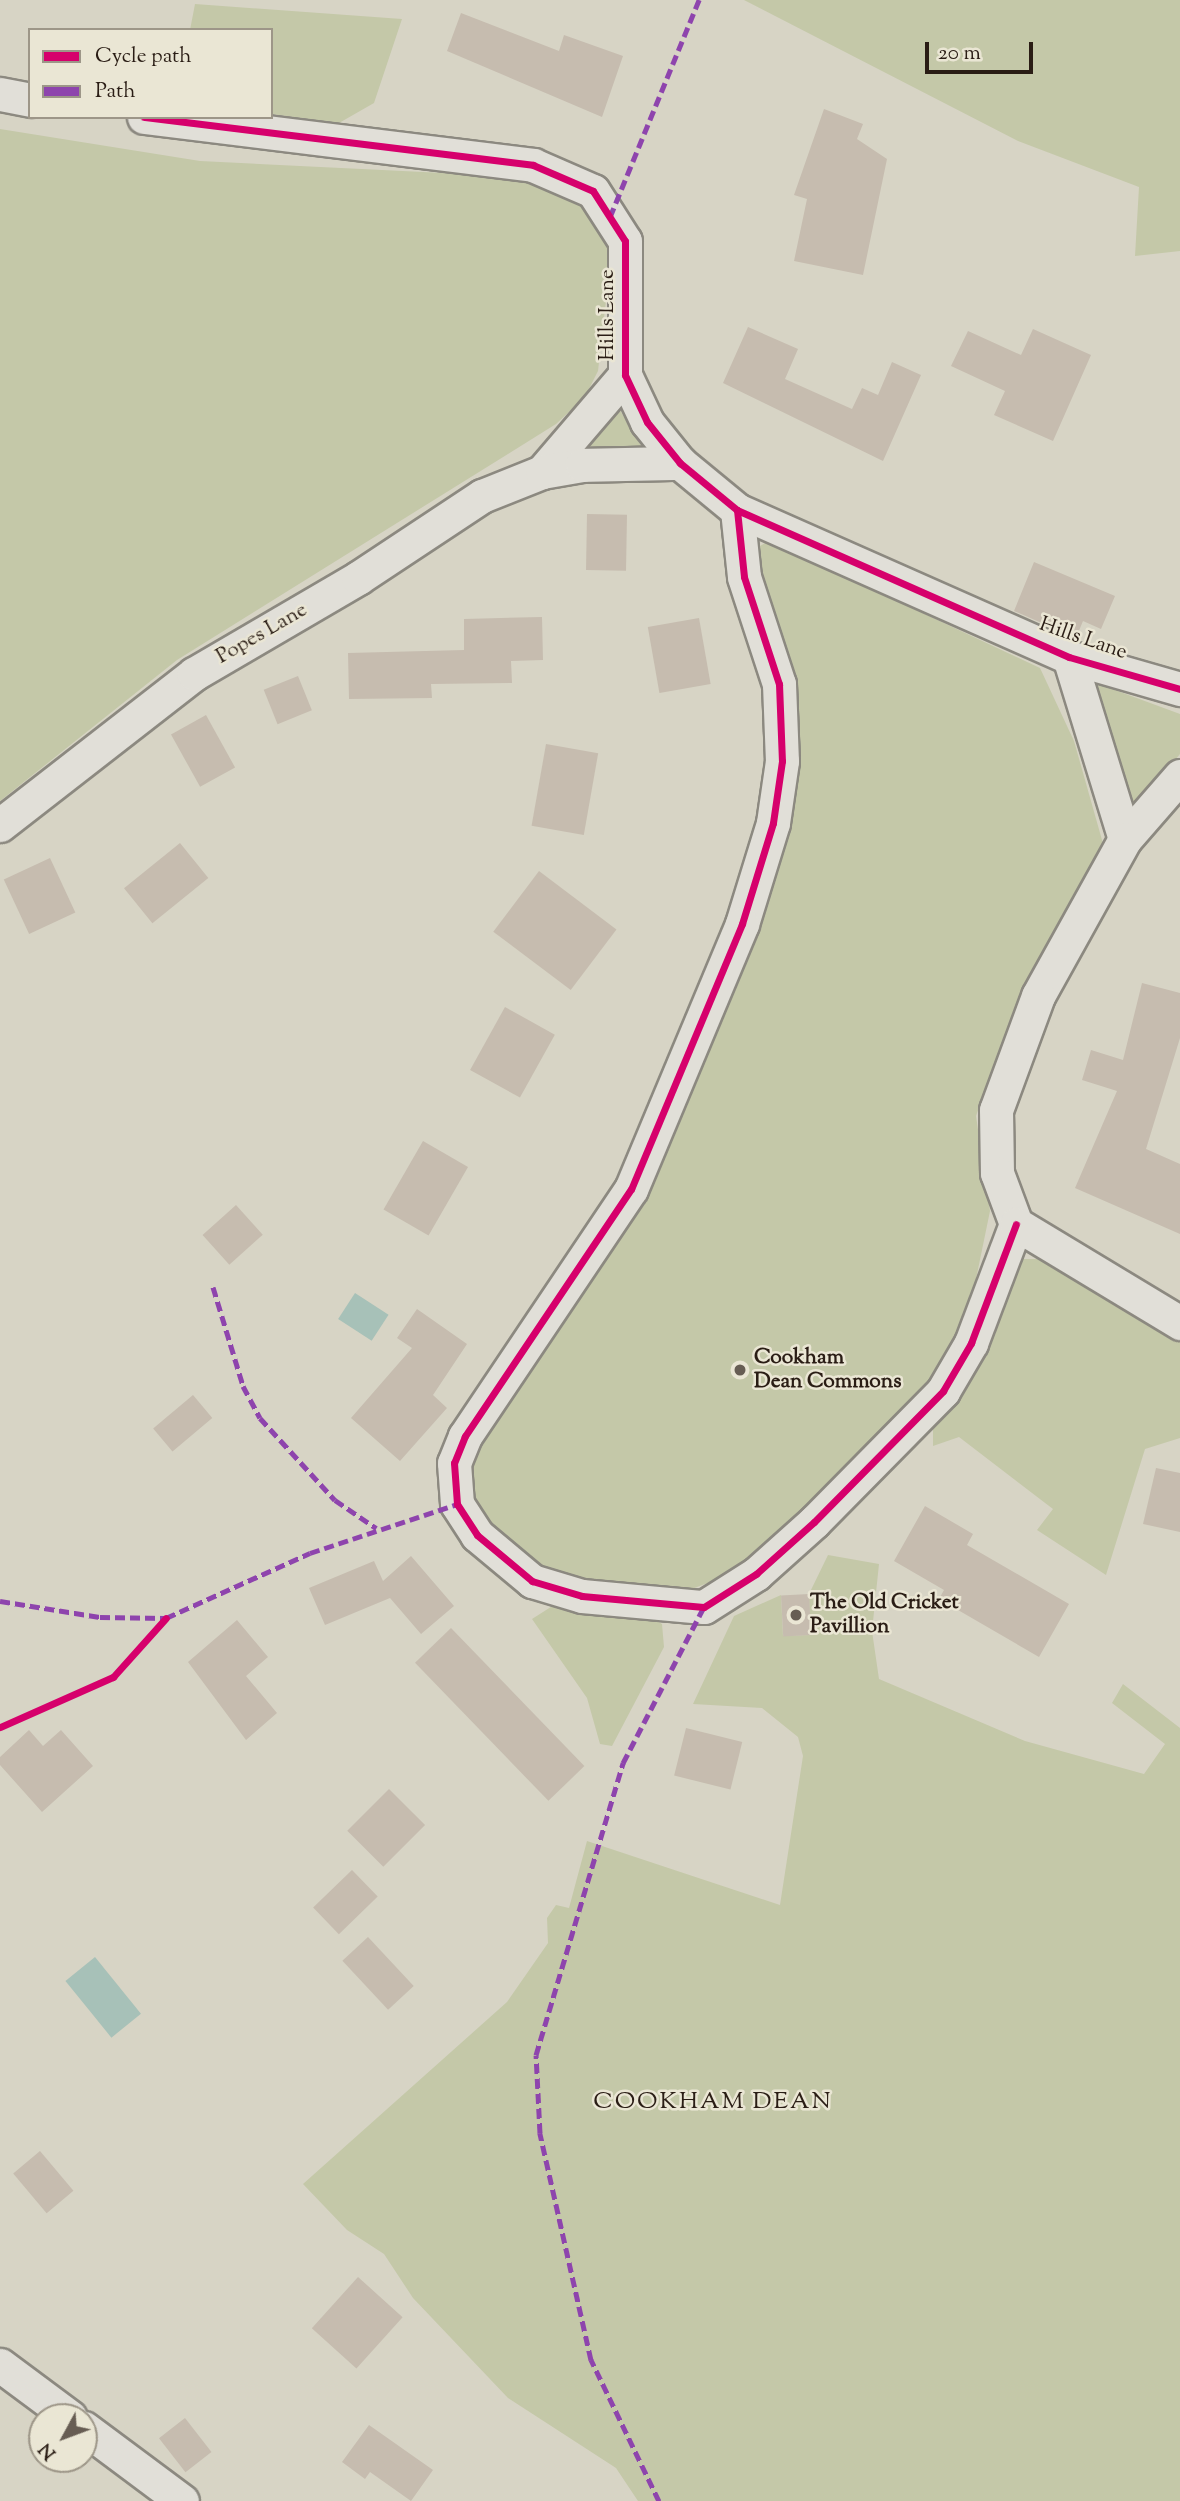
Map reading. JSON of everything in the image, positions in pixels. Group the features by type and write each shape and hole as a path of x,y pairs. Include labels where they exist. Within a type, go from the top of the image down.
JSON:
{"street":[{"path":"0,94 28,100"},
{"name":"Hills Lane","path":"162,119 533,164 593,191 625,241 625,375 647,422 680,463 737,510 1069,656 1180,689"},
{"name":"Popes Lane","path":"542,472 625,375"},
{"name":"Popes Lane","path":"0,825 194,674 358,578 482,496 542,472 582,465 680,463"},
{"path":"737,510 744,577 779,684 782,761 773,823 737,937 631,1189 464,1436 454,1463 457,1504 477,1535 532,1581 582,1596 704,1607 756,1574 814,1522 943,1391 971,1343 1016,1224"},
{"path":"1069,656 1125,839"},
{"path":"1180,776 1125,839 1038,996 996,1110 997,1174 1016,1224 1180,1323"},
{"path":"0,2365 51,2403"},
{"path":"98,2438 182,2501"}],"green space":[{"path":"744,0 1180,0 1180,251 1135,256 1139,187 1018,141"},
{"path":"195,4 402,19 374,103 339,123 273,114 273,28 190,28"},
{"path":"0,129 200,161 523,177 565,194 589,213 612,248 598,371 585,397 556,424 177,660 0,801"},
{"path":"618,407 643,449 580,448"},
{"path":"769,541 1040,668 1074,741 1104,847 1014,1009 976,1116 990,1211 967,1323 918,1403 734,1573 668,1598 554,1574 508,1544 480,1511 469,1485 470,1455 614,1232 781,832 753,562 756,548"},
{"path":"1096,683 1180,714 1180,754 1134,810"},
{"path":"1020,1259 1039,1259 1094,1285 1180,1338 1180,1438 1145,1449 1106,1575 1037,1530 1053,1509 959,1437 933,1446 933,1428 960,1385"},
{"path":"828,1555 879,1564 872,1631 879,1679 1025,1741 1144,1774 1165,1744 1112,1703 1123,1684 1180,1728 1180,2501 638,2501 616,2468 508,2398 413,2298 384,2254 347,2230 303,2184 507,2002 548,1943 547,1918 556,1905 569,1908 587,1841 780,1905 803,1756 798,1737 762,1708 693,1704 734,1616 781,1595 783,1636 810,1635 809,1594"},
{"path":"554,1605 639,1610 662,1624 664,1647 612,1746 600,1744 587,1698 532,1619"}],"water":[{"path":"355,1293 389,1315 372,1341 338,1319"},
{"path":"95,1957 141,2014 111,2038 65,1981"}],"building":[{"path":"461,13 559,51 564,35 623,56 602,117 447,51"},
{"path":"824,109 863,124 857,139 887,159 863,275 794,261 807,199 794,195"},
{"path":"748,327 798,349 785,379 852,409 862,388 878,395 892,362 921,375 883,461 723,383"},
{"path":"1033,329 1091,355 1053,441 994,415 1005,391 951,366 968,331 1021,355"},
{"path":"587,514 627,515 626,571 586,570"},
{"path":"1034,562 1115,596 1101,629 1083,621 1076,638 1014,611"},
{"path":"542,617 543,660 511,661 512,683 431,684 432,698 349,699 348,653 464,650 464,619"},
{"path":"699,618 711,684 659,693 648,627"},
{"path":"298,676 312,710 278,724 264,690"},
{"path":"206,715 235,767 200,787 171,734"},
{"path":"546,744 598,753 584,835 532,826"},
{"path":"180,843 208,878 152,923 124,888"},
{"path":"50,858 75,912 29,934 4,880"},
{"path":"539,871 616,929 571,990 493,932"},
{"path":"1142,983 1180,993 1180,1038 1146,1149 1180,1164 1180,1234 1075,1188 1117,1091 1082,1080 1091,1050 1123,1060"},
{"path":"505,1007 555,1035 520,1098 470,1070"},
{"path":"423,1141 468,1167 429,1235 384,1209"},
{"path":"236,1205 263,1235 229,1265 203,1235"},
{"path":"417,1309 467,1344 433,1395 447,1408 400,1461 351,1418 412,1348 397,1338"},
{"path":"193,1395 212,1418 172,1451 153,1428"},
{"path":"1156,1468 1180,1473 1180,1532 1143,1524"},
{"path":"925,1506 973,1534 967,1545 1069,1604 1039,1657 939,1599 944,1590 894,1561"},
{"path":"411,1556 454,1606 421,1634 390,1598 325,1625 309,1588 374,1561 383,1581"},
{"name":"The Old Cricket Pavillion","path":"809,1594 811,1635 783,1636 781,1595"},
{"path":"237,1620 268,1657 246,1676 277,1713 246,1740 188,1662"},
{"path":"451,1628 584,1766 548,1801 415,1663"},
{"path":"686,1728 742,1742 730,1790 674,1776"},
{"path":"29,1730 43,1746 61,1730 93,1766 42,1812 0,1765 0,1757"},
{"path":"389,1789 425,1825 383,1867 347,1831"},
{"path":"352,1870 378,1897 339,1934 313,1908"},
{"path":"368,1937 414,1986 388,2010 342,1961"},
{"path":"40,2151 73,2191 47,2213 13,2173"},
{"path":"358,2277 403,2317 356,2368 312,2328"},
{"path":"185,2418 211,2452 185,2472 159,2438"},
{"path":"369,2425 433,2470 411,2501 370,2472 365,2479 342,2462"}],"marked path":[{"path":"610,217 699,0"},
{"path":"213,1287 243,1386 260,1418 335,1500 376,1528"},
{"path":"0,1601 100,1617 166,1618 310,1553 457,1504"},
{"path":"659,2501 591,2360 540,2133 536,2055 623,1763 704,1607"}],"cycle path":[{"path":"160,119 533,165 593,191 625,241 625,375 647,422 680,463 737,510 1069,657 1180,689"},
{"path":"737,510 744,577 779,684 782,761 773,823 742,924 631,1189 465,1436 454,1463 457,1504 477,1535 532,1581 582,1596 704,1607 756,1574 814,1522 943,1391 971,1343 1016,1224"},
{"path":"0,1727 113,1677 166,1618"}],"place":[{"name":"Cookham Dean Commons","path":"740,1370"},
{"name":"The Old Cricket Pavillion","path":"796,1615"}],"district":[{"name":"COOKHAM DEAN","path":"713,2103"}]}
